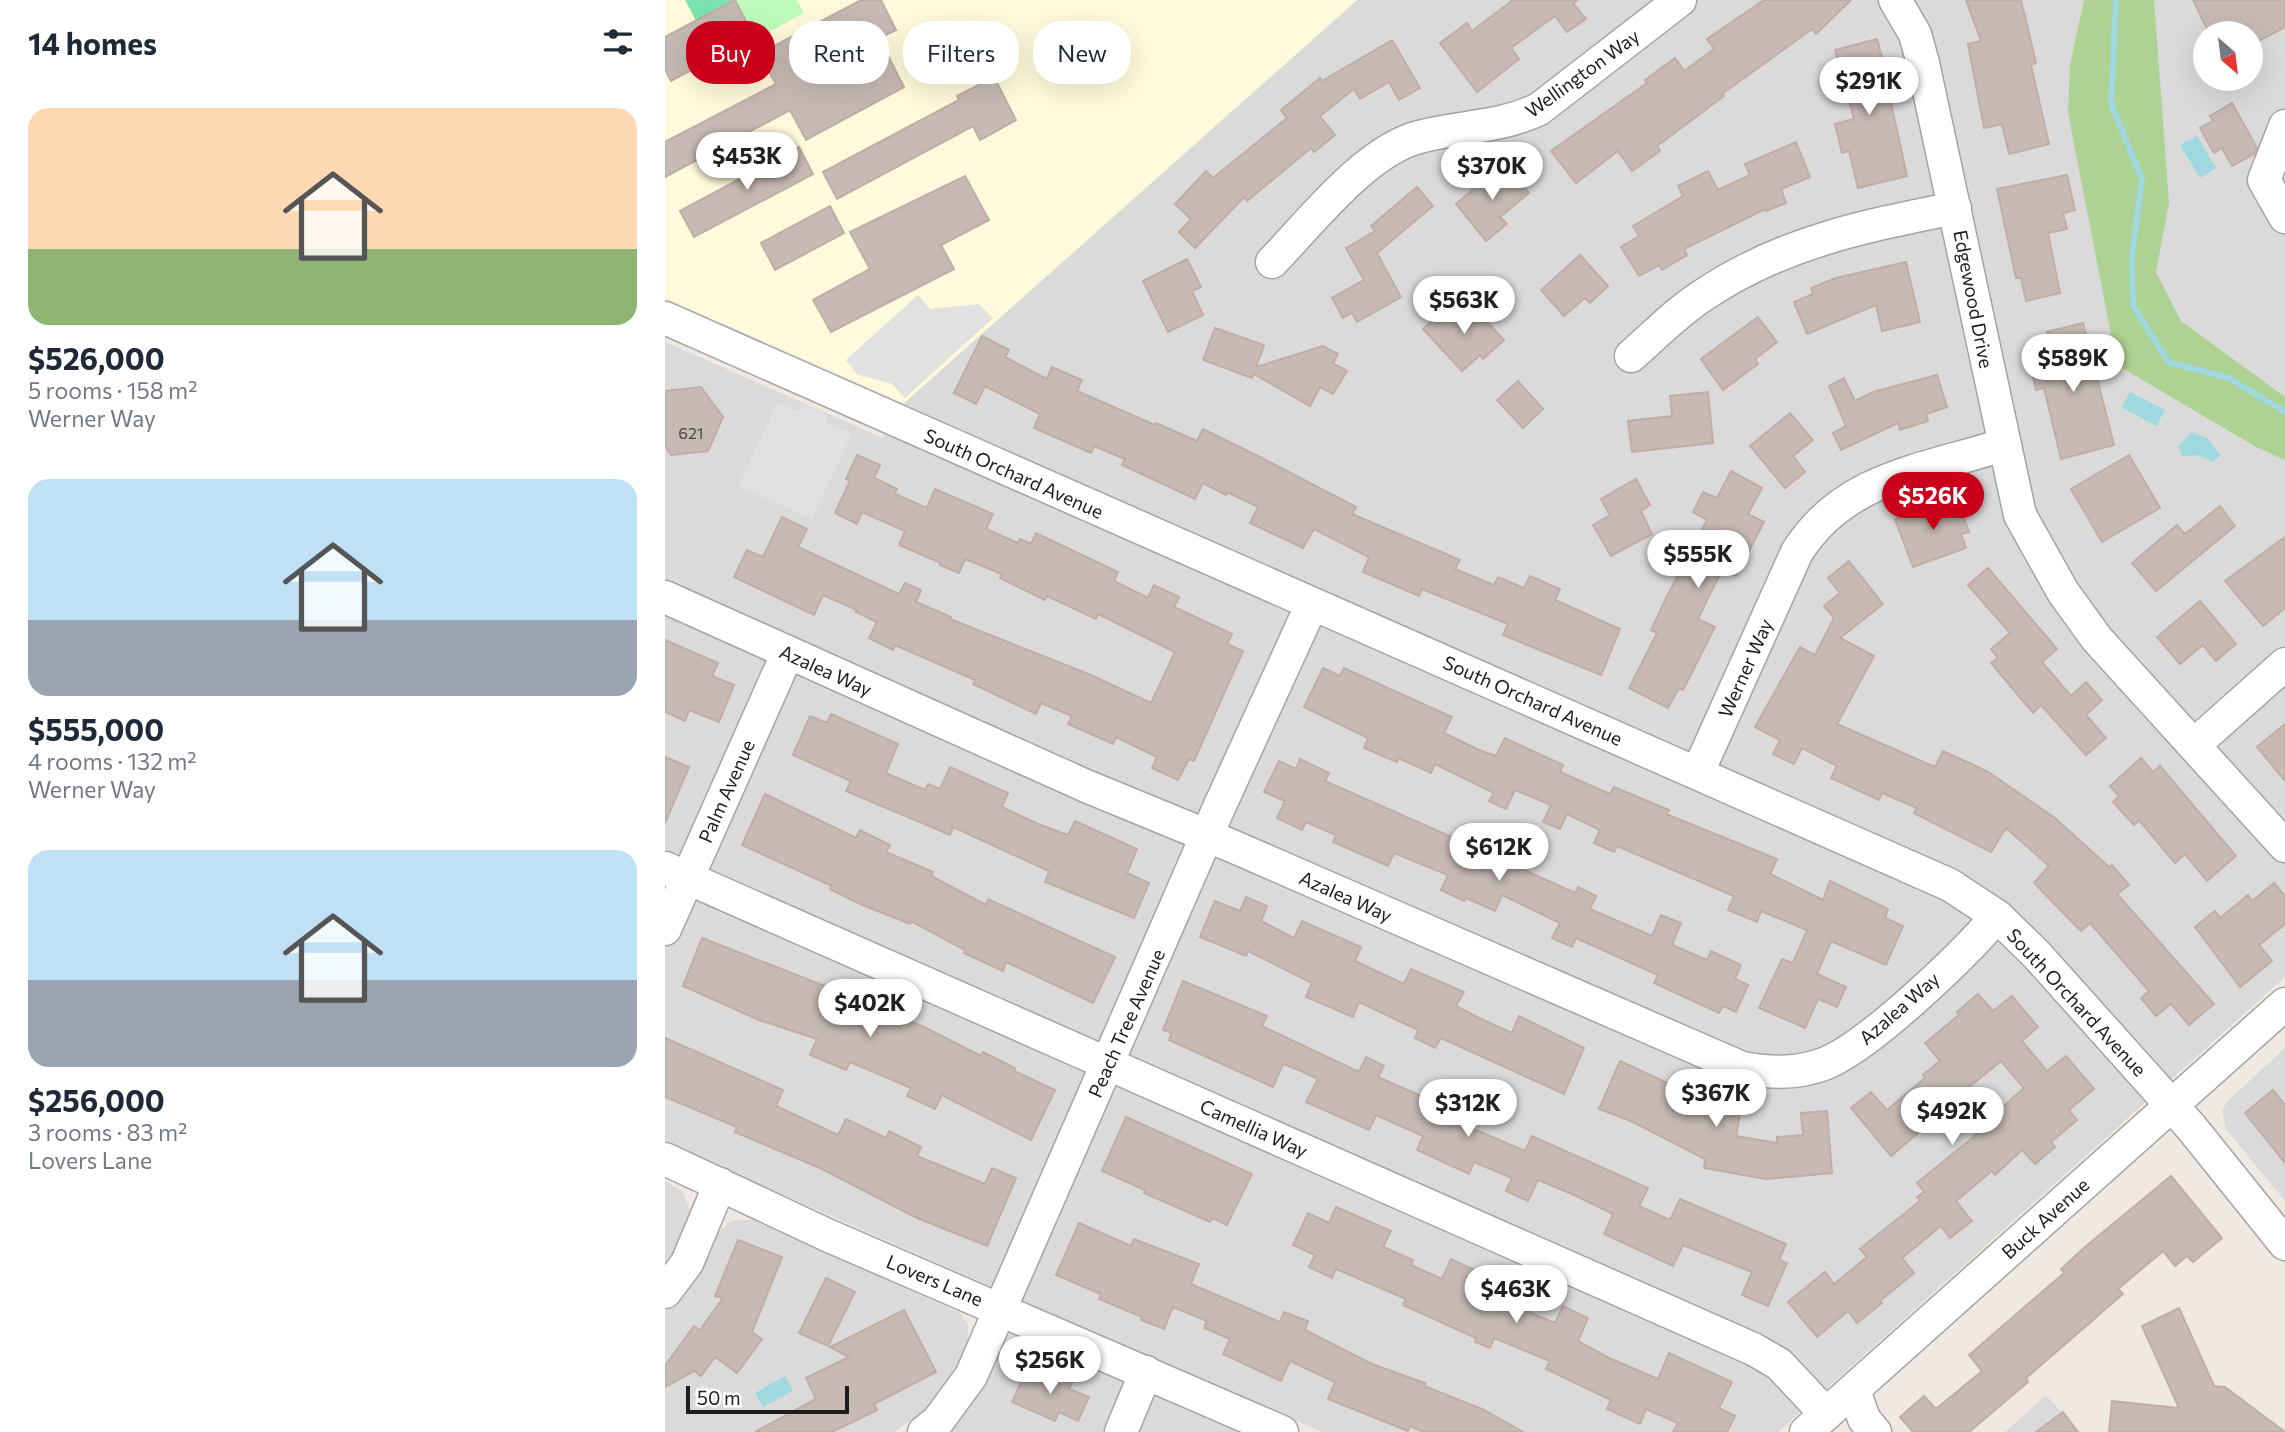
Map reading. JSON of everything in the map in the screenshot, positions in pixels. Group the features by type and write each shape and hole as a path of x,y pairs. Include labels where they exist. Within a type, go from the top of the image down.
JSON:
{"street":[{"name":"Wellington Way","path":"1272,262 1361,172 1390,149 1416,137 1493,126 1539,109 1680,0"},
{"name":"Edgewood Drive","path":"1895,0 1915,34 1923,63 2020,515 2063,592 2097,639 2285,846"},
{"path":"2285,126 2264,180 2285,217"},
{"path":"1631,356 1703,294 1767,259 1823,236 1955,208"},
{"name":"South Orchard Avenue","path":"665,318 1950,885 1997,916 2036,954 2172,1106 2285,1244"},
{"name":"Werner Way","path":"1698,772 1797,552 1811,530 1847,498 1882,481 2003,445"},
{"name":"Azalea Way","path":"665,597 1086,786 1208,835 1665,1037 1742,1068 1776,1074 1824,1064 1856,1045 1933,980 1997,916"},
{"name":"Peach Tree Avenue","path":"924,1432 938,1421 971,1377 1312,604"},
{"name":"Palm Avenue","path":"665,929 677,874 788,652"},
{"path":"2194,745 2285,663"},
{"name":"Camellia Way","path":"677,874 1753,1349 1779,1364 1846,1420"},
{"name":"Buck Avenue","path":"1846,1420 2172,1106 2285,1004"},
{"name":"Lovers Lane","path":"665,1160 827,1235 1001,1308 1282,1432"},
{"path":"665,1292 687,1263 720,1184"},
{"path":"1122,1432 1146,1372"}],"shaded area":[{"path":"665,0 1357,0 904,403 665,298"},
{"path":"1357,0 2084,0 2070,64 2117,365 2256,447 2285,460 2285,977 1778,1432 1322,1432 665,1143 665,342 883,438 904,403"},
{"path":"2108,0 2285,0 2285,437 2166,372"},
{"path":"918,295 930,309 979,304 993,318 905,398 892,384 857,374 846,360"},
{"path":"778,402 799,411 805,405 827,415 827,423 852,433 812,519 738,486"},
{"path":"2285,1048 2285,1201 2226,1129 2222,1111 2227,1102"},
{"path":"665,1181 683,1192 691,1214 679,1246 665,1269"},
{"path":"733,1220 753,1220 960,1313 968,1325 968,1341 950,1383 929,1407 894,1432 665,1432 665,1312 688,1288 720,1230"},
{"path":"1014,1338 1035,1342 1238,1432 944,1432 999,1347"},
{"path":"2046,1395 2080,1432 2005,1432"}],"green space":[{"path":"685,0 732,0 737,8 713,21 696,21"},
{"path":"735,0 797,0 804,13 775,29 775,21 746,21"},
{"path":"2084,0 2154,0 2169,203 2156,272 2181,321 2285,397 2285,460 2256,447 2117,365 2068,113 2070,64"}],"water":[{"path":"2197,136 2216,168 2200,178 2180,145"},
{"path":"2130,392 2165,410 2156,426 2121,407"},
{"path":"2191,432 2207,438 2221,455 2213,462 2198,455 2183,457 2178,447"},
{"path":"785,1376 793,1391 763,1407 755,1393"}],"building":[{"path":"735,0 746,21 695,21"},
{"path":"861,0 881,0 896,30 889,33 889,21 821,21"},
{"path":"1513,0 1577,0 1573,3 1586,19 1567,32 1555,16 1511,48 1519,59 1477,92 1440,43 1467,23 1472,31"},
{"path":"1764,0 1851,0 1816,34 1812,29 1722,94 1724,96 1657,146 1660,151 1632,171 1618,151 1576,183 1551,151 1647,83 1645,80 1675,58 1684,71 1714,49 1707,39"},
{"path":"1966,0 2021,0 2036,63 2031,65 2049,144 2009,154 2002,124 1984,128 1968,44 1981,41"},
{"path":"2193,0 2285,0 2285,27 2263,39 2263,21 2203,21"},
{"path":"686,26 686,73 671,81 665,69 665,37"},
{"path":"789,38 789,84 889,84 889,58 904,87 806,140 790,110 665,177 665,142 776,84 775,46"},
{"path":"1877,39 1894,102 1891,103 1907,176 1858,188 1849,151 1842,153 1835,124 1854,119 1835,50"},
{"path":"1392,40 1420,88 1399,100 1389,82 1360,99 1354,89 1320,116 1335,135 1314,152 1311,148 1247,201 1244,197 1195,248 1179,232 1191,219 1175,204 1206,171 1213,178 1287,118 1281,110 1320,78 1322,81"},
{"path":"980,84 998,84 1016,120 980,140 973,126 837,199 823,172 959,100 957,96"},
{"path":"2232,103 2257,148 2254,154 2232,166 2222,148 2214,153 2200,128 2213,121 2210,116"},
{"path":"1796,142 1810,177 1781,189 1786,203 1766,211 1765,209 1684,249 1687,255 1662,270 1659,265 1639,276 1621,247 1639,236 1633,226 1683,196 1678,186 1708,171 1718,190 1750,175 1745,164"},
{"path":"799,147 813,174 694,237 680,211"},
{"path":"1504,164 1529,193 1500,217 1507,224 1486,241 1456,204"},
{"path":"2067,175 2075,210 2063,213 2067,229 2048,233 2060,293 2026,301 2021,278 2016,278 1997,189"},
{"path":"965,176 989,220 941,245 954,269 831,332 813,300 870,269 850,232"},
{"path":"1417,187 1433,206 1377,253 1401,297 1357,322 1352,313 1343,318 1332,298 1364,280 1346,248 1375,231 1371,226"},
{"path":"830,206 844,233 775,270 761,243"},
{"path":"1580,255 1608,286 1590,303 1585,298 1564,316 1541,290"},
{"path":"1187,259 1201,287 1192,291 1203,315 1168,332 1143,281"},
{"path":"1906,262 1920,322 1882,331 1876,305 1807,334 1794,302 1813,294 1811,288 1836,278"},
{"path":"1468,302 1504,340 1483,359 1480,355 1462,371 1423,329 1443,311 1449,319"},
{"path":"1758,317 1777,342 1755,359 1758,364 1723,390 1701,359"},
{"path":"2083,323 2114,445 2061,459 2044,388 2036,390 2030,364 2054,359 2047,332"},
{"path":"1215,328 1264,345 1256,367 1323,346 1338,354 1333,363 1347,371 1333,394 1320,387 1310,406 1254,374 1252,378 1203,360"},
{"path":"982,336 1009,350 1005,357 1047,379 1052,367 1082,380 1077,391 1155,425 1156,423 1197,441 1203,429 1258,456 1356,507 1352,514 1460,560 1455,569 1494,585 1498,577 1524,588 1530,576 1560,589 1555,600 1620,629 1601,675 1503,635 1508,624 1422,589 1419,596 1363,572 1369,557 1314,529 1303,548 1250,523 1258,507 1227,492 1226,495 1203,483 1195,499 1122,465 1125,459 1094,446 1091,453 1034,428 1040,414 985,386 976,404 954,393"},
{"path":"1937,375 1947,407 1926,414 1928,421 1900,430 1898,423 1841,450 1833,433 1846,426 1829,386 1844,378 1855,401 1873,392"},
{"path":"1518,381 1543,409 1523,428 1497,400"},
{"path":"701,387 723,417 708,451 671,455 665,446 665,391"},
{"path":"1708,392 1713,443 1632,452 1628,421 1672,416 1670,396"},
{"path":"1790,413 1813,440 1793,456 1805,472 1785,488 1750,446"},
{"path":"857,455 880,465 874,478 897,489 895,494 927,508 935,489 993,514 986,529 1018,543 1020,539 1031,544 1036,533 1118,572 1114,581 1148,598 1154,585 1179,597 1174,607 1232,634 1227,644 1243,651 1194,761 1189,759 1178,780 1152,768 1157,757 1116,737 1113,744 1068,724 1072,716 1041,703 1036,714 973,684 975,680 895,645 893,650 869,638 877,622 856,612 857,610 823,595 814,615 734,577 747,550 763,557 782,517 807,529 798,547 899,594 905,583 921,590 916,602 951,617 950,619 1091,675 1151,703 1175,652 1098,614 1096,619 1047,596 1045,600 1000,578 1002,574 965,559 959,573 940,565 941,563 899,545 905,531 862,512 857,524 835,513 850,481 846,479"},
{"path":"2129,455 2160,508 2102,542 2071,489"},
{"path":"1731,471 1762,488 1748,514 1764,522 1736,576 1723,569 1709,596 1698,619 1715,627 1683,690 1679,688 1668,708 1629,688 1657,633 1651,630 1707,520 1693,512 1703,492 1717,498"},
{"path":"1636,479 1650,505 1641,511 1652,534 1611,556 1593,525 1610,515 1601,499"},
{"path":"1956,497 1969,532 1961,534 1966,548 1913,567 1895,519"},
{"path":"2220,506 2235,526 2156,591 2132,563 2177,525 2185,534"},
{"path":"2285,537 2285,608 2263,626 2225,581"},
{"path":"1849,561 1883,604 1840,638 1874,656 1837,724 1935,767 1943,751 1987,771 2055,818 2109,867 2112,865 2129,885 2117,894 2214,1004 2189,1025 2171,1004 2156,1016 2141,998 2149,991 2090,923 2081,931 2034,883 2049,866 2006,828 1991,852 1914,813 1917,808 1882,793 1879,800 1831,778 1837,766 1802,748 1794,764 1773,754 1780,740 1755,727 1800,647 1815,655 1834,618 1824,606 1840,593 1828,578"},
{"path":"1988,568 2057,649 2042,662 2071,696 2086,682 2102,700 2086,715 2106,738 2086,755 2041,705 2033,713 1991,663 1998,658 1991,649 2010,633 1968,585"},
{"path":"2200,601 2236,644 2216,661 2203,645 2180,664 2157,637"},
{"path":"665,640 718,663 712,676 734,685 719,722 689,710 685,721 665,712"},
{"path":"1323,668 1340,676 1344,668 1452,717 1444,733 1479,750 1496,756 1505,738 1563,765 1560,772 1610,794 1614,787 1669,810 1666,814 1777,859 1770,874 1823,900 1830,881 1888,909 1885,918 1903,926 1886,965 1831,941 1817,974 1846,987 1837,1007 1818,999 1805,1028 1759,1008 1782,959 1793,963 1807,930 1761,911 1757,922 1728,910 1734,896 1617,846 1614,852 1594,843 1600,830 1567,814 1560,829 1543,822 1551,805 1515,790 1506,809 1489,801 1494,793 1435,764 1431,773 1398,758 1397,762 1364,748 1368,738 1304,707"},
{"path":"831,714 898,744 886,773 925,790 928,784 940,789 950,767 1008,793 1002,807 1038,824 1068,835 1075,821 1137,849 1127,873 1149,883 1134,918 1045,882 1049,871 953,827 950,835 846,791 851,781 793,755 810,716 827,723"},
{"path":"2285,724 2285,781 2257,747"},
{"path":"665,757 689,767 665,823"},
{"path":"2141,758 2153,772 2160,766 2236,856 2207,881 2185,854 2175,863 2139,820 2134,825 2113,802 2119,796 2110,786"},
{"path":"1300,759 1329,773 1325,781 1456,839 1463,825 1478,832 1471,846 1575,893 1578,887 1596,896 1590,909 1652,936 1661,915 1681,923 1672,945 1707,960 1711,951 1741,965 1735,979 1748,985 1736,1012 1723,1006 1719,1013 1654,983 1658,975 1576,938 1572,947 1552,938 1560,923 1502,895 1495,911 1466,898 1464,901 1441,890 1448,875 1394,853 1388,866 1333,842 1336,835 1306,822 1302,830 1277,818 1285,801 1264,792 1279,761 1296,769"},
{"path":"765,794 856,838 860,830 890,845 886,852 933,872 931,876 986,905 988,899 1115,957 1093,1003 1006,962 1003,971 964,953 965,950 911,921 910,924 860,904 830,889 832,886 742,845"},
{"path":"2274,883 2285,896 2285,924 2259,945 2272,961 2240,987 2195,927 2215,911 2220,918 2248,895 2252,901"},
{"path":"1246,897 1267,906 1261,921 1294,938 1302,921 1361,947 1355,961 1404,984 1411,969 1464,992 1456,1006 1512,1033 1519,1016 1584,1048 1564,1094 1441,1038 1435,1048 1415,1038 1418,1030 1359,1002 1353,1017 1306,997 1312,983 1248,951 1246,956 1200,937 1215,901 1240,911"},
{"path":"702,938 830,988 828,992 884,1015 885,1011 924,1027 981,1056 983,1052 1015,1068 1014,1071 1055,1090 1031,1140 942,1095 935,1109 907,1096 911,1088 850,1062 846,1070 810,1055 817,1039 759,1020 683,986"},
{"path":"1183,981 1267,1016 1262,1026 1359,1072 1366,1057 1384,1066 1378,1077 1460,1113 1457,1122 1525,1151 1532,1136 1648,1188 1639,1206 1670,1220 1680,1199 1786,1244 1779,1260 1787,1263 1768,1306 1742,1295 1752,1272 1683,1245 1673,1266 1604,1234 1613,1214 1572,1194 1538,1180 1528,1201 1506,1191 1512,1178 1474,1162 1469,1174 1417,1150 1423,1136 1376,1115 1369,1130 1306,1102 1318,1079 1301,1071 1283,1064 1273,1087 1169,1040 1172,1033 1163,1030"},
{"path":"1978,994 1993,1011 2012,996 2038,1027 2022,1041 2047,1071 2066,1056 2094,1089 2069,1110 2077,1120 2051,1142 2055,1147 2035,1164 2022,1150 1995,1175 1992,1171 1956,1201 1972,1221 1950,1238 1941,1226 1902,1258 1914,1273 1880,1301 1882,1303 1857,1323 1848,1311 1817,1337 1788,1302 1825,1272 1834,1284 1867,1257 1860,1249 1920,1201 1917,1197 1924,1192 1917,1183 1977,1134 1974,1132 2024,1088 2001,1061 1928,1121 1930,1123 1891,1156 1851,1108 1871,1092 1887,1110 1925,1078 1923,1075 1940,1061 1925,1043 1959,1015 1957,1012"},
{"path":"665,1038 783,1090 776,1106 838,1135 846,1119 886,1138 889,1131 921,1147 917,1156 985,1184 992,1168 1016,1178 987,1246 917,1218 822,1169 735,1132 737,1127 665,1097"},
{"path":"1620,1061 1687,1092 1684,1099 1741,1109 1736,1136 1777,1143 1777,1137 1803,1135 1801,1113 1827,1111 1832,1173 1766,1179 1704,1168 1705,1159 1633,1122 1599,1109"},
{"path":"2273,1090 2285,1105 2285,1163 2245,1113"},
{"path":"1126,1117 1252,1174 1227,1225 1212,1218 1210,1222 1102,1171"},
{"path":"2171,1176 2222,1238 2193,1262 2187,1256 2175,1266 2163,1251 2118,1289 2123,1294 2026,1378 2028,1382 1969,1432 1913,1432 1900,1417 1924,1396 1936,1409 1982,1371 1969,1355 2064,1273 2061,1269 2085,1247"},
{"path":"1336,1207 1391,1231 1383,1247 1413,1260 1411,1265 1442,1279 1451,1259 1479,1272 1478,1275 1514,1290 1508,1303 1555,1323 1563,1306 1588,1318 1578,1341 1609,1358 1658,1379 1669,1353 1732,1382 1719,1408 1735,1416 1727,1432 1673,1432 1678,1423 1646,1409 1640,1424 1607,1409 1611,1400 1546,1369 1550,1361 1494,1338 1490,1348 1475,1342 1476,1338 1403,1305 1406,1299 1336,1269 1332,1278 1309,1267 1315,1255 1293,1245 1308,1213 1329,1223"},
{"path":"1079,1223 1131,1246 1134,1239 1199,1264 1191,1284 1280,1322 1284,1312 1308,1321 1305,1330 1372,1364 1425,1383 1424,1386 1482,1409 1523,1432 1424,1432 1410,1426 1408,1431 1328,1399 1335,1382 1290,1361 1281,1381 1223,1354 1230,1339 1204,1328 1207,1321 1173,1307 1164,1329 1141,1320 1142,1317 1099,1299 1101,1294 1056,1275"},
{"path":"738,1240 782,1257 752,1332 762,1339 737,1373 715,1357 701,1376 694,1371 665,1387 665,1366 694,1326 700,1330 723,1298 715,1296"},
{"path":"826,1278 855,1292 828,1346 799,1333"},
{"path":"2179,1308 2214,1386 2225,1387 2285,1432 2109,1432 2112,1401 2179,1408 2142,1326"},
{"path":"904,1310 936,1372 874,1404 877,1410 832,1432 755,1432 816,1399 806,1378 849,1357 830,1347"},
{"path":"1027,1369 1049,1379 1052,1373 1072,1382 1069,1389 1089,1397 1078,1421 1059,1412 1055,1421 1012,1402"},
{"path":"2063,1412 2078,1432 2036,1432"}],"waterway":[{"path":"2116,0 2111,104 2142,179 2132,255 2133,305 2168,362 2229,378 2285,412"}]}
